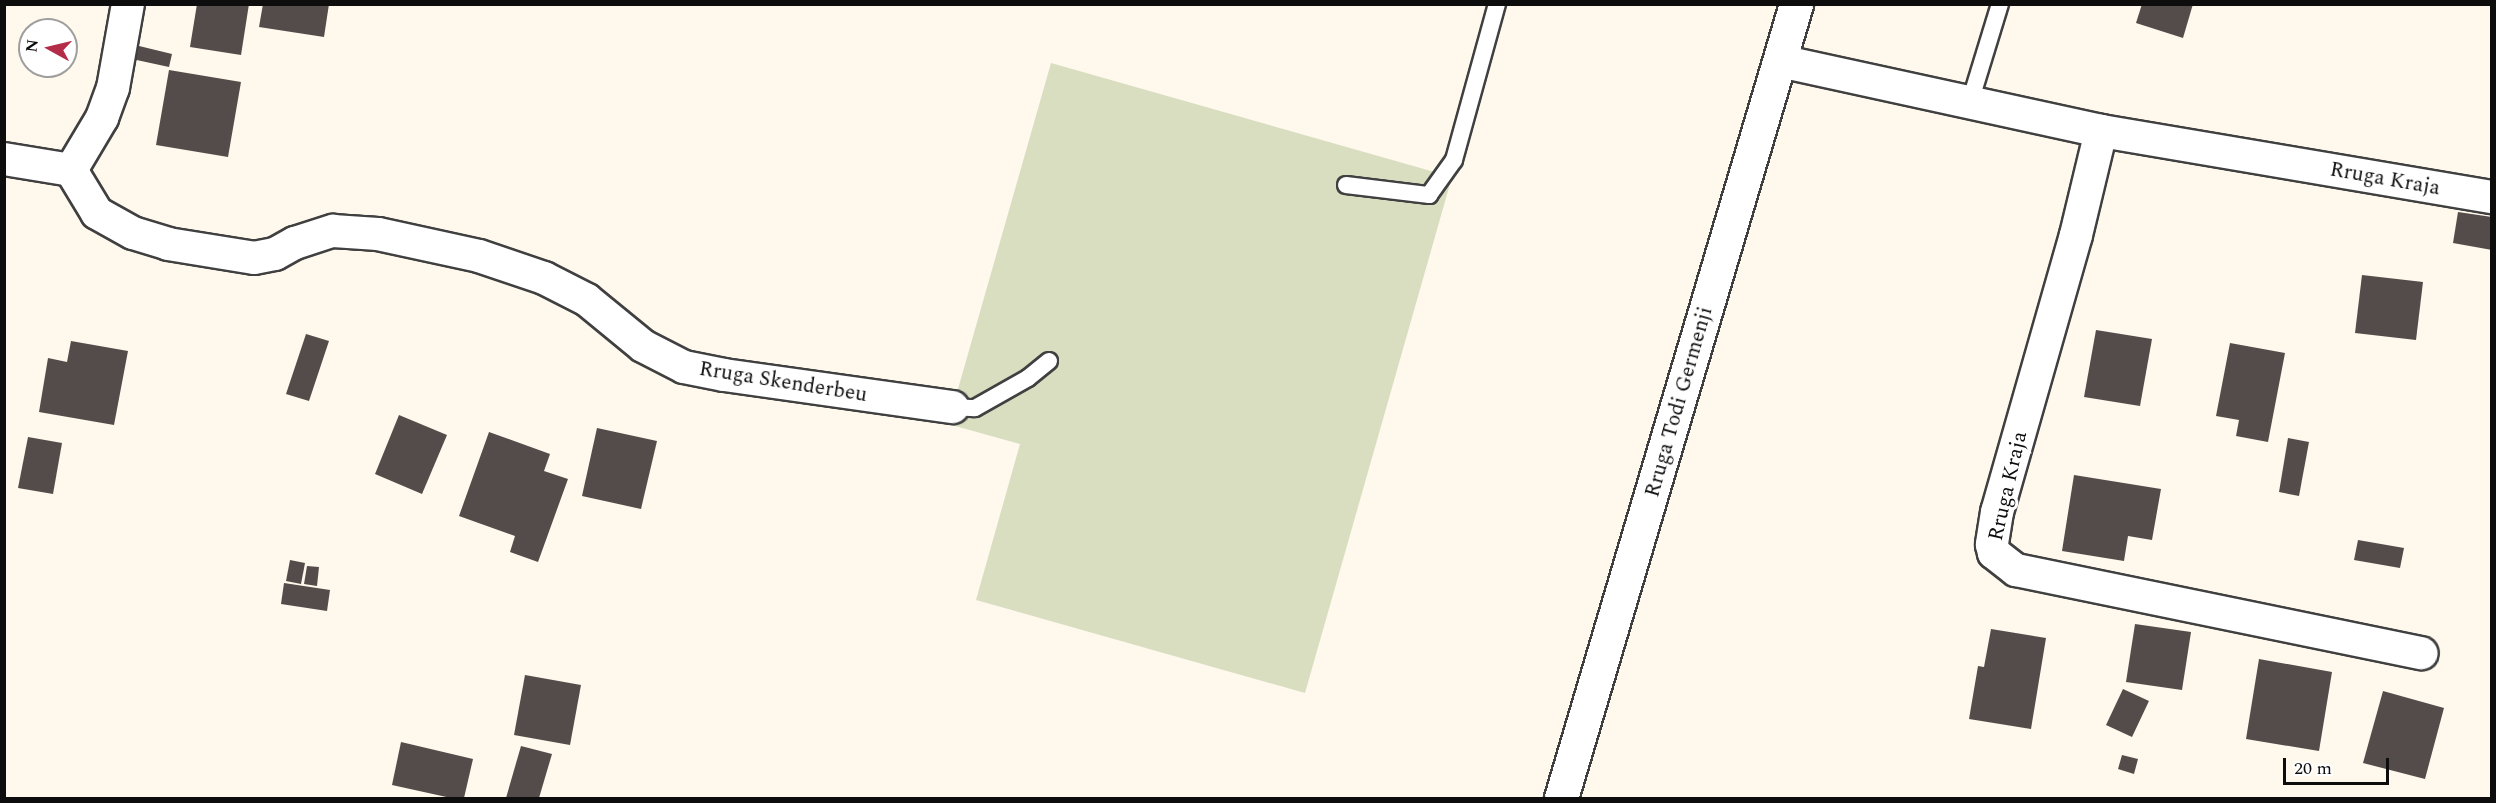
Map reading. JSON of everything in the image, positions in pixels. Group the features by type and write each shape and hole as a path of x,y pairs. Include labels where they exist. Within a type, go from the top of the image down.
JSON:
{"street":[{"path":"4,159 70,170 102,118 113,88 128,4"},
{"name":"Rruga Todi Germenji","path":"1561,798 1796,4"},
{"name":"Rruga Kraja","path":"1780,60 2101,131 2492,197"},
{"name":"Rruga Kraja","path":"2101,131 2076,235 1997,512 1992,545 1994,553 2016,570 2422,653"},
{"name":"Rruga Skenderbeu","path":"70,170 97,213 133,233 168,244 254,258 275,254 295,243 333,231 378,234 479,256 544,278 587,300 643,346 692,369 953,407"}],"lane":[{"path":"1346,185 1429,195 1454,160 1497,4"},
{"path":"1970,102 2000,4"},
{"path":"953,407 975,408 1028,378 1049,361"}],"green space":[{"path":"1051,63 1452,177 1305,693 976,600 1020,444 948,424"}],"building":[{"path":"197,4 249,4 241,55 190,47"},
{"path":"263,4 329,4 324,37 259,27"},
{"path":"2142,4 2193,4 2183,38 2136,23"},
{"path":"135,45 172,54 169,67 132,59"},
{"path":"169,70 241,82 228,157 156,145"},
{"path":"2458,212 2492,217 2492,250 2453,243"},
{"path":"2362,275 2423,282 2416,340 2355,333"},
{"path":"2096,330 2152,339 2140,406 2084,397"},
{"path":"306,334 329,341 309,401 286,394"},
{"path":"71,341 128,351 114,425 39,412 48,358 67,362"},
{"path":"2230,343 2285,353 2268,442 2236,436 2239,420 2216,416"},
{"path":"399,415 447,435 422,494 375,474"},
{"path":"597,428 657,441 641,509 582,496"},
{"path":"489,432 550,454 544,471 568,479 538,562 510,552 515,536 459,516"},
{"path":"28,437 62,443 53,494 18,488"},
{"path":"2288,438 2309,442 2299,496 2279,492"},
{"path":"2074,475 2161,489 2152,540 2128,536 2124,561 2062,551"},
{"path":"2358,540 2404,548 2400,568 2354,560"},
{"path":"290,560 305,563 301,584 286,581"},
{"path":"307,566 319,567 317,586 304,584"},
{"path":"284,583 330,590 327,611 281,604"},
{"path":"2135,624 2191,632 2182,690 2126,682"},
{"path":"1991,629 2046,638 2031,729 1969,719 1978,666 1984,667"},
{"path":"2259,659 2332,672 2319,751 2246,739"},
{"path":"525,675 581,685 570,745 514,735"},
{"path":"2123,689 2149,701 2132,737 2106,725"},
{"path":"2383,691 2444,708 2425,779 2363,763"},
{"path":"401,742 473,759 464,798 451,798 392,785"},
{"path":"521,746 552,754 539,798 506,798"},
{"path":"2122,755 2138,759 2134,774 2118,769"}]}
